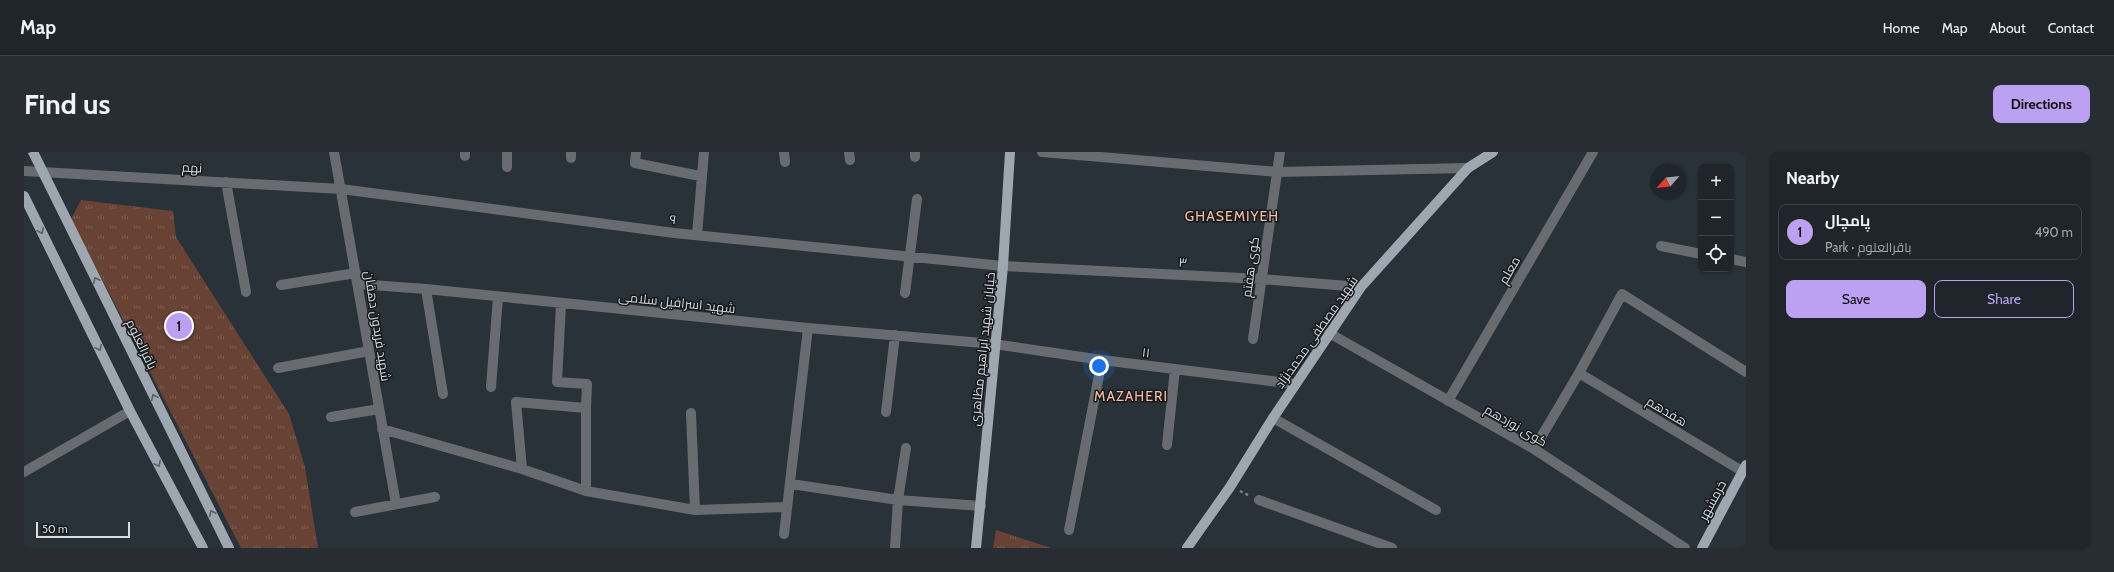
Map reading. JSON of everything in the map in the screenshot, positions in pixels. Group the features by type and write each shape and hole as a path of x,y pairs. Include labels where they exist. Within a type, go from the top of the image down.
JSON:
{"main road":[{"name":"باقرالعلوم","path":"33,152 41,171 229,548"},
{"name":"خیابان شهید ابراهیم مظاهری","path":"976,548 981,506 994,344 1003,266 1010,152"},
{"name":"شهید مصطفی محمدنژاد","path":"1187,548 1230,487 1329,333 1362,287 1468,168 1493,152"},
{"path":"24,196 130,411 203,548"},
{"name":"خرمشهر","path":"1702,548 1744,468"}],"street":[{"name":"شهید فریدون دهقان","path":"334,152 396,504"},
{"path":"507,152 507,167"},
{"path":"636,152 635,163 700,176"},
{"path":"697,235 700,176 704,152"},
{"path":"1042,152 1278,172 1468,168"},
{"name":"کوی هفتم","path":"1253,339 1280,152"},
{"name":"معلم","path":"1448,402 1593,152"},
{"name":"نهم","path":"24,171 341,189"},
{"path":"226,182 246,292"},
{"name":"۹","path":"341,189 697,235 1003,266"},
{"path":"905,293 916,198"},
{"path":"1661,246 1698,253"},
{"path":"1734,260 1746,262"},
{"name":"۳","path":"1003,266 1262,279 1362,287"},
{"path":"281,285 356,273"},
{"name":"شهید اسرافیل سلامی","path":"358,284 426,289 561,304 808,328 994,344"},
{"path":"426,289 443,394"},
{"path":"1534,449 1579,373 1622,294 1746,372"},
{"path":"491,387 498,297"},
{"path":"561,304 557,382 588,384 586,408 586,491"},
{"path":"784,534 808,328"},
{"name":"کوی نوزدهم","path":"1329,333 1448,402 1534,449 1685,548"},
{"path":"886,412 894,335"},
{"name":"۱۱","path":"994,344 1102,360 1295,384"},
{"path":"278,368 369,351"},
{"path":"1069,530 1102,360"},
{"path":"1167,445 1176,369"},
{"name":"هفدهم","path":"1579,373 1744,468"},
{"path":"522,470 516,402 586,408"},
{"path":"331,418 379,410"},
{"path":"24,472 130,411"},
{"path":"691,413 696,510"},
{"path":"1273,418 1436,510"},
{"path":"382,429 522,470 586,491 696,510 787,507"},
{"path":"895,548 898,500 906,448"},
{"path":"790,484 898,500 981,506"},
{"path":"355,512 435,497"},
{"path":"1260,500 1392,548"}],"path":[{"path":"1230,487 1260,500"}],"green space":[{"path":"81,200 173,211 176,237 289,414 305,467 318,548 241,548 71,219"},
{"path":"996,530 1051,548 993,548"}],"place":[{"name":"پامچال","path":"179,326"}],"district":[{"name":"GHASEMIYEH","path":"1232,216"},
{"name":"MAZAHERI","path":"1131,396"}]}
